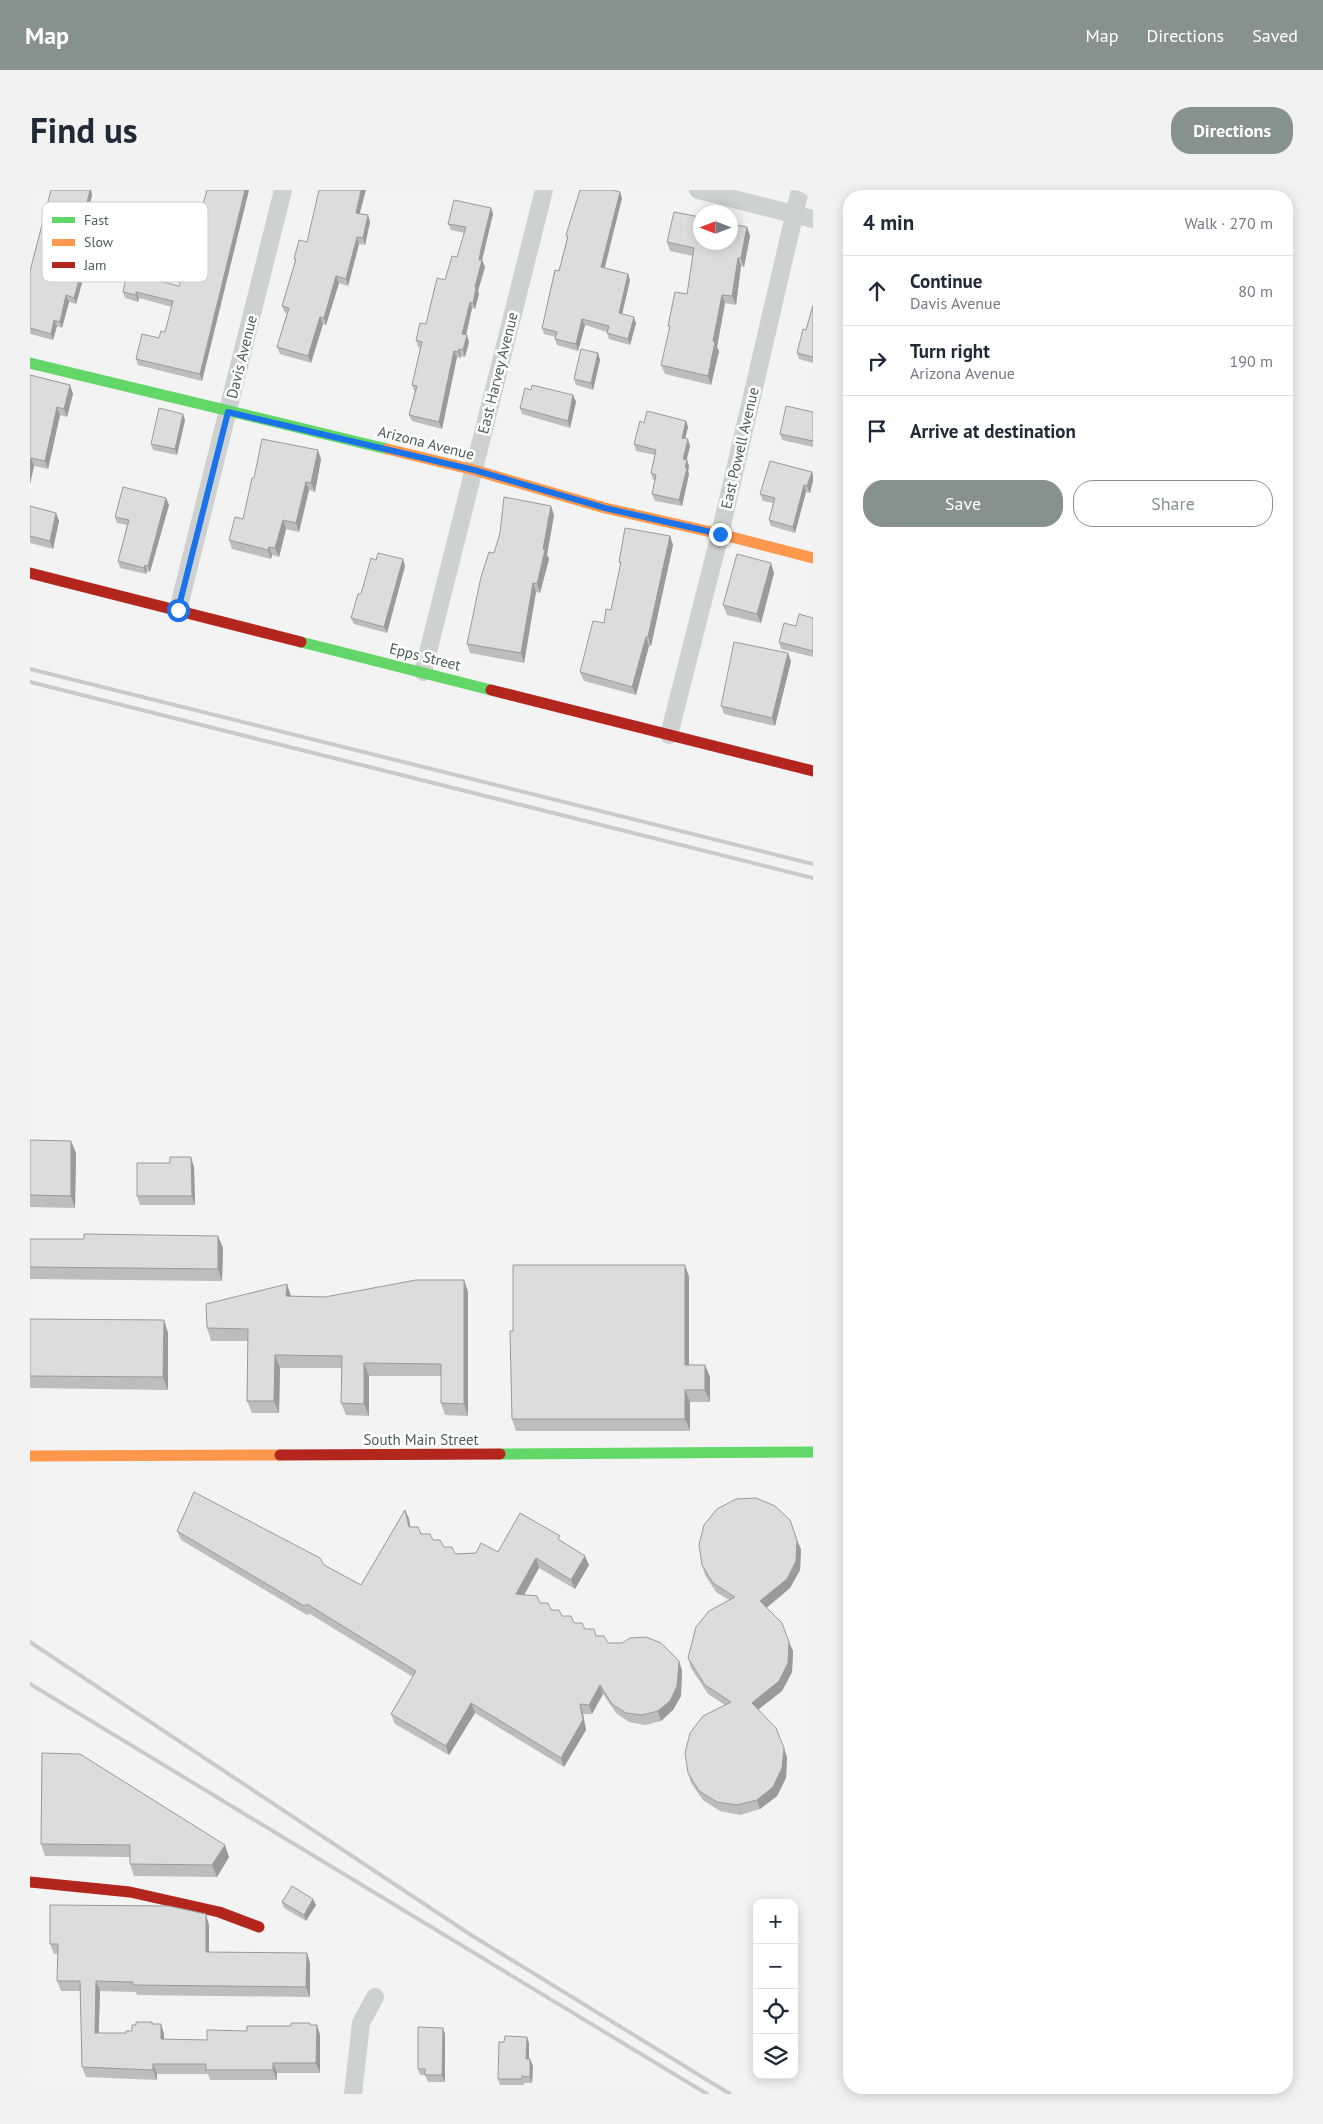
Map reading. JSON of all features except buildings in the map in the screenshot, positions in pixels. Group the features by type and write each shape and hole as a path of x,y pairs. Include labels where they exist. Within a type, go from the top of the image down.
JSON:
{"street":[{"name":"Davis Avenue","path":"178,610 283,190"},
{"name":"East Harvey Avenue","path":"423,672 544,190"},
{"path":"698,190 813,219"},
{"name":"East Powell Avenue","path":"669,735 720,534 800,190"},
{"name":"Arizona Avenue","path":"30,363 474,470 605,508 720,534 813,558"},
{"name":"Epps Street","path":"30,572 813,771"},
{"name":"South Main Street","path":"30,1456 813,1452"},
{"path":"30,1882 130,1892 219,1912 258,1927"},
{"path":"353,2094 361,2023 375,1997"}],"railway":[{"path":"30,669 813,864"},
{"path":"30,682 813,878"},
{"path":"30,1642 471,1935 730,2094"},
{"path":"30,1684 707,2094"}],"traffic: fast":[{"path":"30,363 387,449"},
{"path":"301,642 491,690"},
{"path":"500,1454 813,1452"}],"traffic: slow":[{"path":"387,449 474,470 605,508 720,534 813,558"},
{"path":"30,1456 280,1455"}],"traffic: jam":[{"path":"30,573 301,642"},
{"path":"491,690 813,771"},
{"path":"280,1455 500,1454"},
{"path":"30,1882 130,1892 219,1912 259,1927"}],"route":[{"path":"178,610 228,412 474,470 605,508 720,534"}]}
